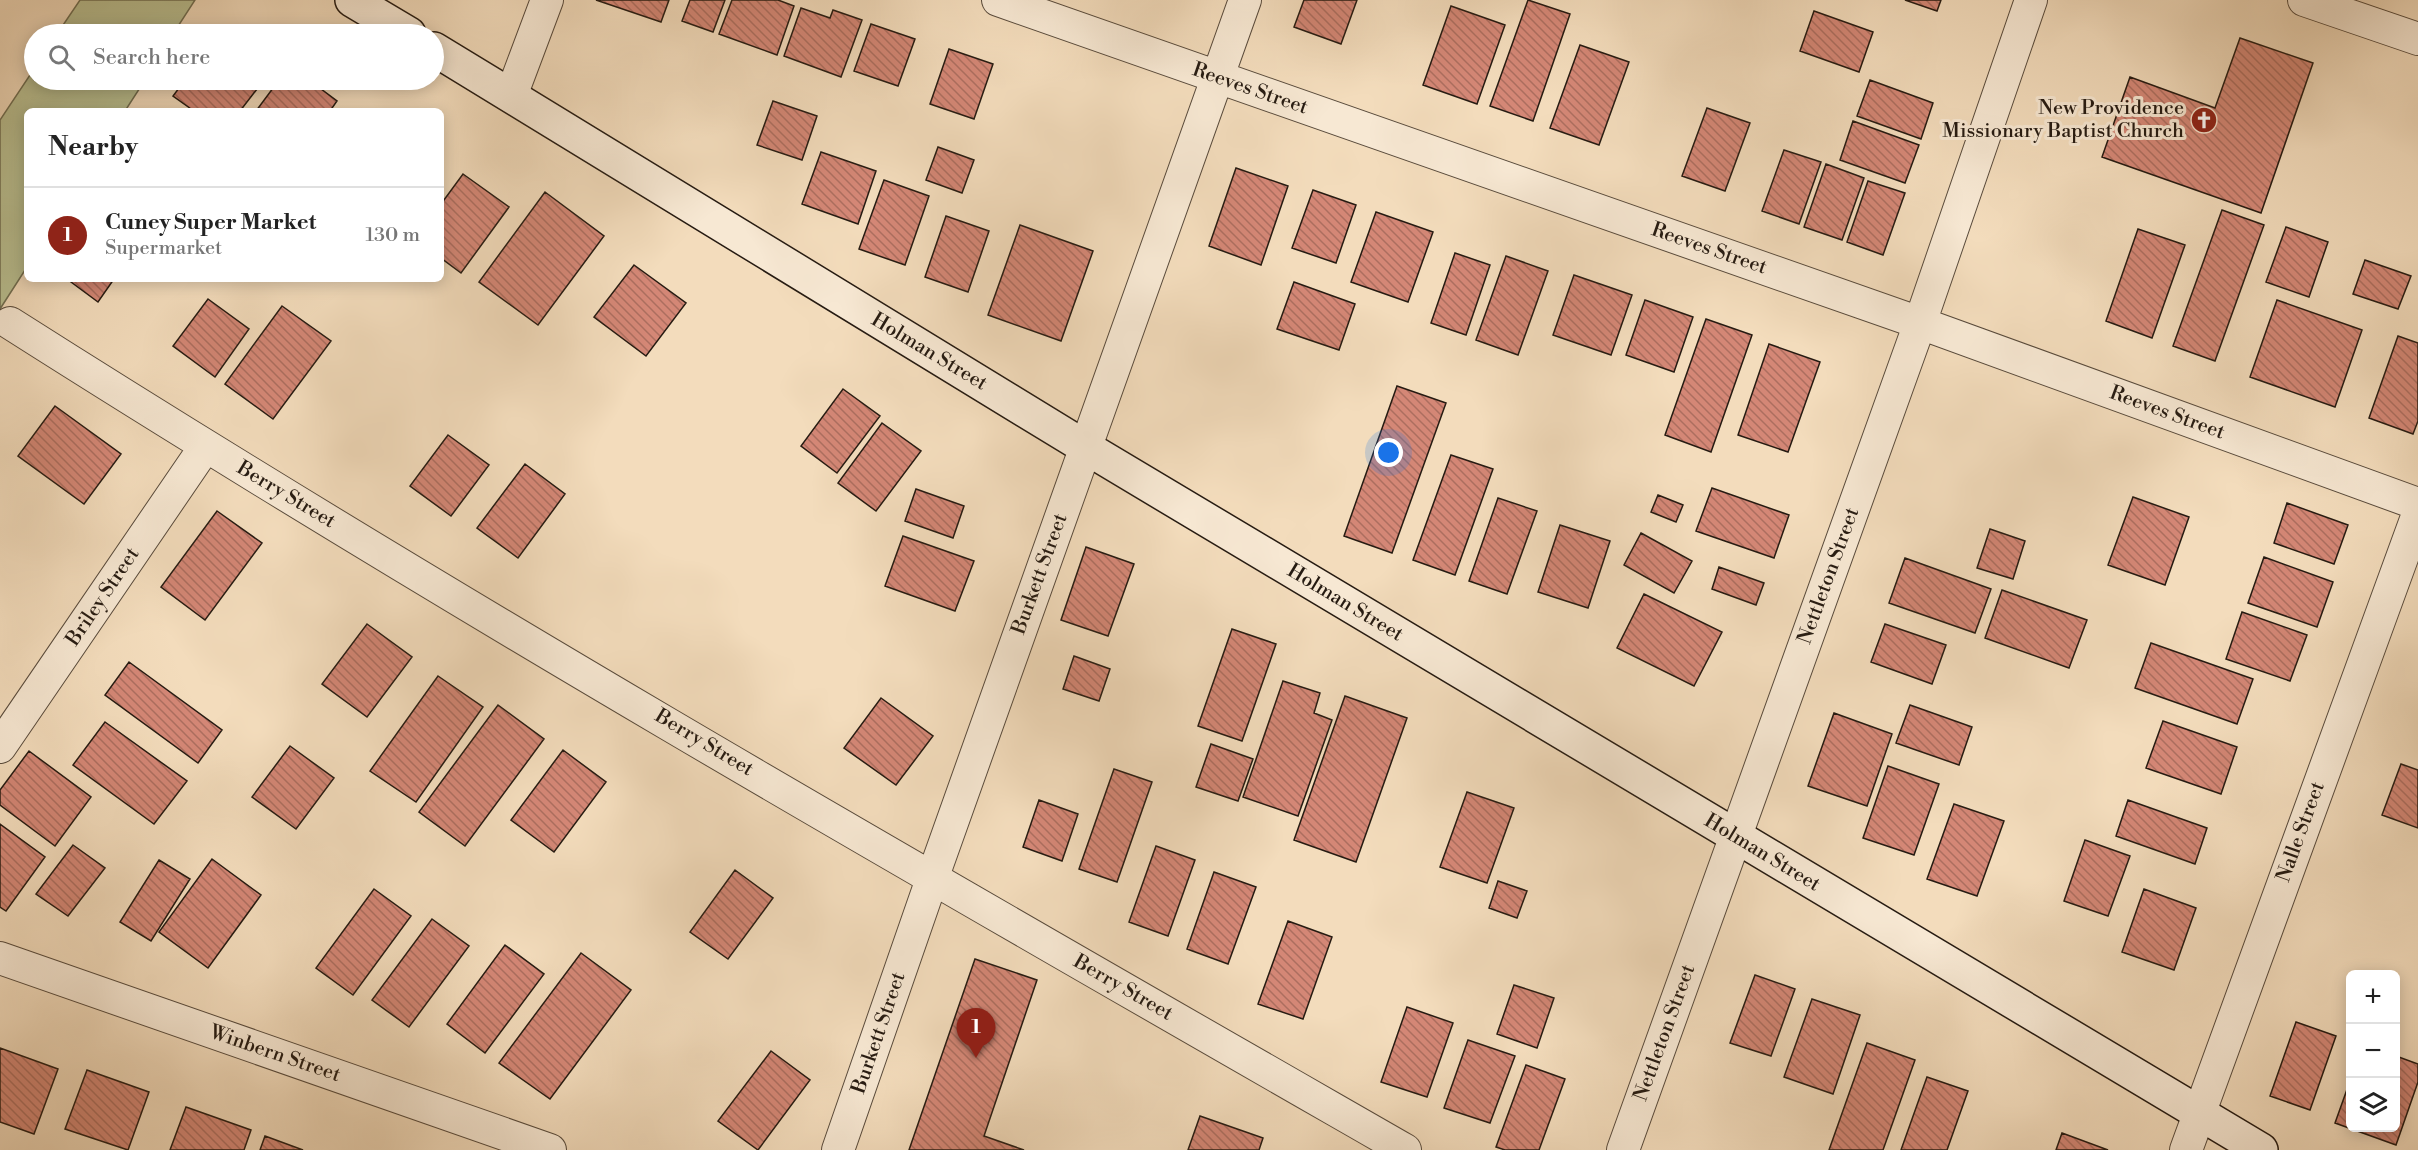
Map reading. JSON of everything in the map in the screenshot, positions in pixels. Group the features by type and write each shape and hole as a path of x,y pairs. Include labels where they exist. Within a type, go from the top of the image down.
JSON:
{"street":[{"path":"352,0 392,24"},
{"path":"511,96 547,0"},
{"name":"Reeves Street","path":"998,0 1920,322 2418,504"},
{"name":"Burkett Street","path":"838,1150 932,879 1245,0"},
{"name":"Nettleton Street","path":"1623,1150 1920,322 2031,0"},
{"path":"2304,0 2418,39"},
{"name":"Holman Street","path":"444,56 1085,447 2261,1150"},
{"name":"Berry Street","path":"10,323 205,447 932,879 1405,1150"},
{"name":"Briley Street","path":"0,747 205,447"},
{"name":"Nalle Street","path":"2186,1150 2418,514"},
{"name":"Winbern Street","path":"0,958 550,1150"}],"green space":[{"path":"80,0 195,0 179,24 64,24"},
{"path":"24,84 24,90 139,90 127,108 24,108 24,272 0,309 0,120"}],"building":[{"path":"596,0 669,0 661,22"},
{"path":"690,0 725,0 713,32 682,21"},
{"path":"732,0 778,0 794,6 777,55 719,34"},
{"path":"1304,0 1357,0 1341,44 1294,27"},
{"path":"1528,0 1570,14 1533,121 1490,106"},
{"path":"1905,0 1941,0 1937,11"},
{"path":"1451,6 1505,25 1477,104 1423,85"},
{"path":"801,8 830,18 833,10 862,20 841,77 784,56"},
{"path":"1814,11 1873,32 1859,72 1800,51"},
{"path":"871,24 915,39 898,86 854,71"},
{"name":"New Providence Missionary Baptist Church","path":"2240,38 2313,63 2261,213 2102,157 2130,77 2215,108"},
{"path":"1580,45 1629,62 1599,145 1550,128"},
{"path":"949,49 993,64 974,119 930,104"},
{"path":"1870,80 1933,103 1921,139 1857,116"},
{"path":"178,90 256,90 242,108 190,108 173,96"},
{"path":"272,90 322,90 337,101 332,108 258,108"},
{"path":"773,101 817,116 802,160 757,145"},
{"path":"1707,108 1750,123 1725,191 1682,176"},
{"path":"1853,121 1919,145 1905,183 1840,160"},
{"path":"938,147 974,160 962,193 926,180"},
{"path":"1784,150 1821,162 1799,224 1762,211"},
{"path":"821,152 876,171 858,224 802,204"},
{"path":"1826,164 1864,178 1842,240 1804,227"},
{"path":"1236,168 1288,186 1261,265 1209,246"},
{"path":"463,174 509,207 461,273 444,260 444,200"},
{"path":"884,180 929,196 905,265 859,249"},
{"path":"1868,181 1905,193 1883,255 1847,242"},
{"path":"1313,190 1356,205 1336,263 1292,248"},
{"path":"545,192 604,236 538,325 479,282"},
{"path":"2222,210 2264,225 2215,361 2173,346"},
{"path":"1376,212 1433,232 1408,302 1351,282"},
{"path":"946,216 989,231 968,292 925,277"},
{"path":"1020,225 1093,251 1061,341 988,315"},
{"path":"2286,227 2328,242 2309,297 2266,282"},
{"path":"2138,229 2185,245 2152,338 2106,321"},
{"path":"1455,253 1490,265 1466,335 1431,323"},
{"path":"1506,256 1548,271 1518,355 1476,340"},
{"path":"2365,260 2411,276 2398,309 2353,294"},
{"path":"634,265 686,303 646,356 594,317"},
{"path":"1574,275 1632,295 1611,355 1553,335"},
{"path":"71,282 112,282 98,302"},
{"path":"1294,282 1355,304 1339,350 1277,329"},
{"path":"208,299 249,329 215,377 173,346"},
{"path":"1645,300 1693,317 1674,372 1626,355"},
{"path":"2277,300 2362,330 2335,407 2250,377"},
{"path":"282,306 331,341 273,419 225,384"},
{"path":"1706,319 1752,335 1711,452 1665,435"},
{"path":"2398,336 2418,343 2418,421 2413,434 2369,418"},
{"path":"1769,344 1820,362 1788,452 1738,435"},
{"path":"1397,386 1446,403 1392,553 1344,536"},
{"path":"843,389 880,416 837,473 801,446"},
{"path":"55,406 121,454 84,504 18,456"},
{"path":"882,423 921,451 876,511 838,483"},
{"path":"448,435 489,465 451,516 410,486"},
{"path":"1451,455 1493,469 1455,575 1413,560"},
{"path":"525,464 565,494 518,558 477,528"},
{"path":"1712,488 1789,515 1774,558 1696,531"},
{"path":"916,489 964,506 953,538 905,521"},
{"path":"1658,495 1683,505 1676,522 1651,512"},
{"path":"2133,497 2189,517 2165,585 2108,565"},
{"path":"1498,498 1537,511 1507,594 1469,581"},
{"path":"2287,503 2348,525 2334,564 2274,543"},
{"path":"217,511 262,543 205,620 161,587"},
{"path":"1560,525 1610,541 1588,608 1538,592"},
{"path":"1990,529 2025,541 2013,579 1977,568"},
{"path":"1641,533 1692,561 1674,593 1624,565"},
{"path":"903,536 974,561 955,611 885,586"},
{"path":"1086,547 1134,564 1108,636 1061,620"},
{"path":"2264,557 2333,582 2317,627 2248,603"},
{"path":"1905,558 1991,589 1975,633 1889,603"},
{"path":"1719,567 1764,583 1756,605 1712,589"},
{"path":"2002,590 2087,620 2069,668 1985,638"},
{"path":"1644,594 1722,632 1694,686 1617,648"},
{"path":"2242,612 2307,635 2290,681 2226,659"},
{"path":"367,624 412,657 367,717 322,684"},
{"path":"1885,624 1946,645 1932,684 1871,662"},
{"path":"1232,629 1276,644 1242,741 1198,726"},
{"path":"2151,643 2253,679 2237,724 2135,688"},
{"path":"1074,656 1110,669 1099,701 1063,689"},
{"path":"129,662 222,730 198,763 105,695"},
{"path":"438,676 483,707 416,802 370,771"},
{"path":"1283,681 1320,693 1314,713 1332,720 1298,816 1243,797"},
{"path":"1345,696 1407,718 1356,862 1294,840"},
{"path":"881,698 933,736 896,785 844,748"},
{"path":"498,705 544,739 465,846 419,812"},
{"path":"1910,705 1972,727 1959,765 1896,743"},
{"path":"1834,713 1892,734 1867,806 1808,786"},
{"path":"2163,721 2237,747 2221,794 2146,768"},
{"path":"105,722 187,781 154,824 73,765"},
{"path":"1211,744 1253,759 1238,801 1196,787"},
{"path":"290,746 334,778 296,829 252,797"},
{"path":"563,750 606,782 554,852 511,820"},
{"path":"29,751 91,797 55,846 0,805 0,790"},
{"path":"2401,764 2418,770 2418,828 2382,815"},
{"path":"1888,766 1939,784 1914,855 1863,838"},
{"path":"1114,769 1152,782 1117,882 1079,869"},
{"path":"1467,792 1514,808 1487,883 1440,867"},
{"path":"1039,800 1078,814 1062,861 1023,847"},
{"path":"2128,800 2207,828 2195,864 2116,836"},
{"path":"1954,804 2004,821 1977,896 1927,879"},
{"path":"0,824 45,857 6,911 0,907"},
{"path":"2085,840 2130,856 2108,916 2064,901"},
{"path":"73,845 105,868 68,916 36,894"},
{"path":"1156,846 1195,860 1168,936 1129,922"},
{"path":"212,859 261,895 208,968 159,932"},
{"path":"159,860 190,879 151,941 120,922"},
{"path":"735,870 773,898 728,959 690,932"},
{"path":"1214,872 1256,887 1228,964 1187,949"},
{"path":"1498,881 1527,891 1517,918 1489,908"},
{"path":"374,889 411,916 353,995 316,968"},
{"path":"2144,889 2196,908 2174,970 2122,952"},
{"path":"432,919 469,946 409,1027 372,1000"},
{"path":"1288,921 1332,937 1303,1019 1258,1004"},
{"path":"505,945 544,974 485,1053 447,1024"},
{"path":"581,953 631,990 550,1099 499,1063"},
{"path":"975,959 1037,980 984,1136 1024,1150 909,1150"},
{"path":"1755,975 1795,989 1771,1056 1730,1043"},
{"path":"1514,985 1554,998 1537,1048 1497,1034"},
{"path":"1812,999 1860,1015 1833,1094 1784,1077"},
{"path":"1407,1007 1453,1023 1427,1097 1381,1082"},
{"path":"2296,1022 2336,1036 2310,1110 2270,1096"},
{"path":"1468,1040 1515,1056 1490,1123 1444,1108"},
{"path":"1867,1043 1915,1060 1883,1150 1829,1150"},
{"path":"0,1048 58,1069 34,1134 0,1122"},
{"path":"771,1051 810,1080 758,1150 718,1121"},
{"path":"2400,1057 2418,1064 2418,1082 2396,1145 2360,1132 2400,1132"},
{"path":"1526,1065 1565,1079 1539,1150 1505,1150 1496,1147"},
{"path":"87,1070 149,1092 128,1150 65,1129"},
{"path":"1927,1077 1968,1091 1947,1150 1901,1150"},
{"path":"2346,1092 2346,1127 2335,1123"},
{"path":"186,1107 251,1130 244,1150 170,1150"},
{"path":"1200,1116 1263,1138 1259,1150 1188,1150"},
{"path":"2062,1133 2108,1150 2056,1150"},
{"path":"265,1136 303,1150 260,1150"}],"place":[{"name":"New Providence Missionary Baptist Church","path":"2204,120"},
{"name":"Cuney Super Market","path":"976,1058"}]}
